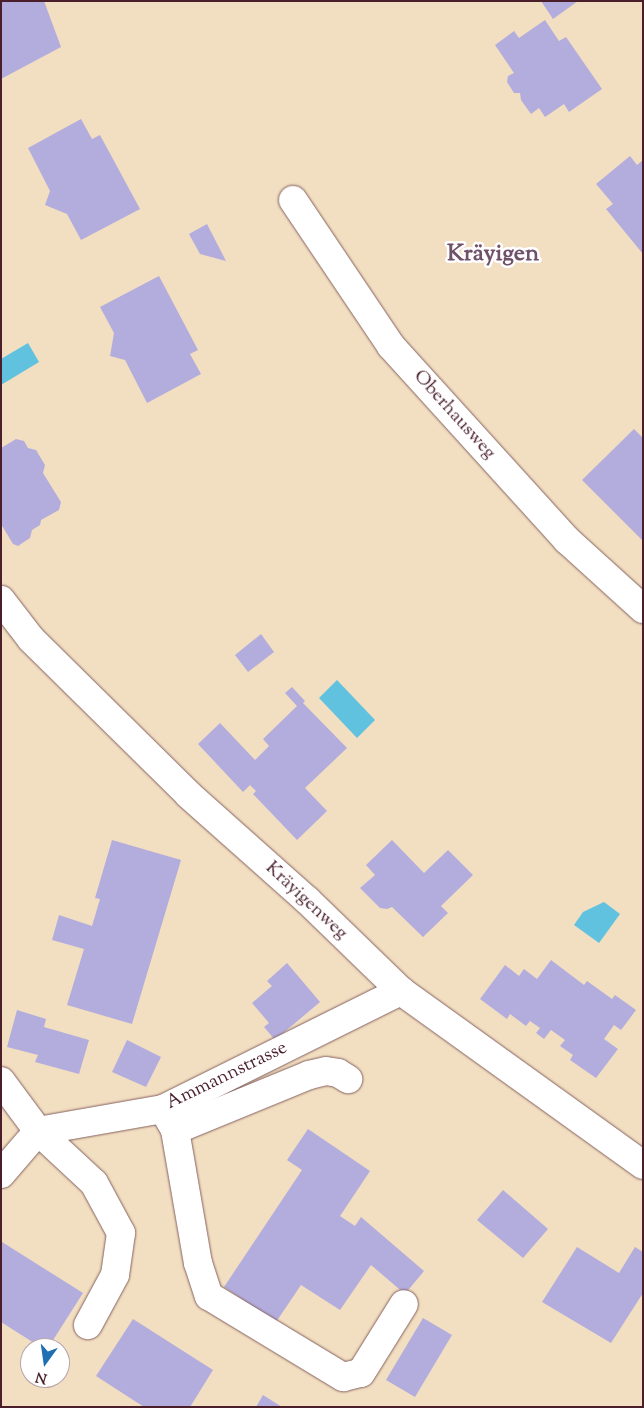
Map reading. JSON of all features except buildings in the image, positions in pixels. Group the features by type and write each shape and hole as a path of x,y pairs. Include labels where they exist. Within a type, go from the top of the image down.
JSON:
{"street":[{"name":"Oberhausweg","path":"293,200 391,346 567,540 643,608"},
{"name":"Kräyigenweg","path":"1,600 31,639 189,795 307,900 402,990 643,1165"},
{"name":"Ammannstrasse","path":"38,1131 169,1119 402,990"},
{"path":"348,1079 338,1073 326,1071 169,1119 198,1263 209,1296 343,1377 361,1373 404,1304"},
{"path":"1,1081 38,1131 94,1183 121,1234 115,1275 88,1325"},
{"path":"1,1174 38,1131"}],"water":[{"path":"28,343 39,362 1,385 1,359"},
{"path":"337,680 375,720 357,738 319,698"},
{"path":"604,902 620,914 599,943 574,925 583,912"}],"district":[{"name":"Kräyigen","path":"493,255"}]}
